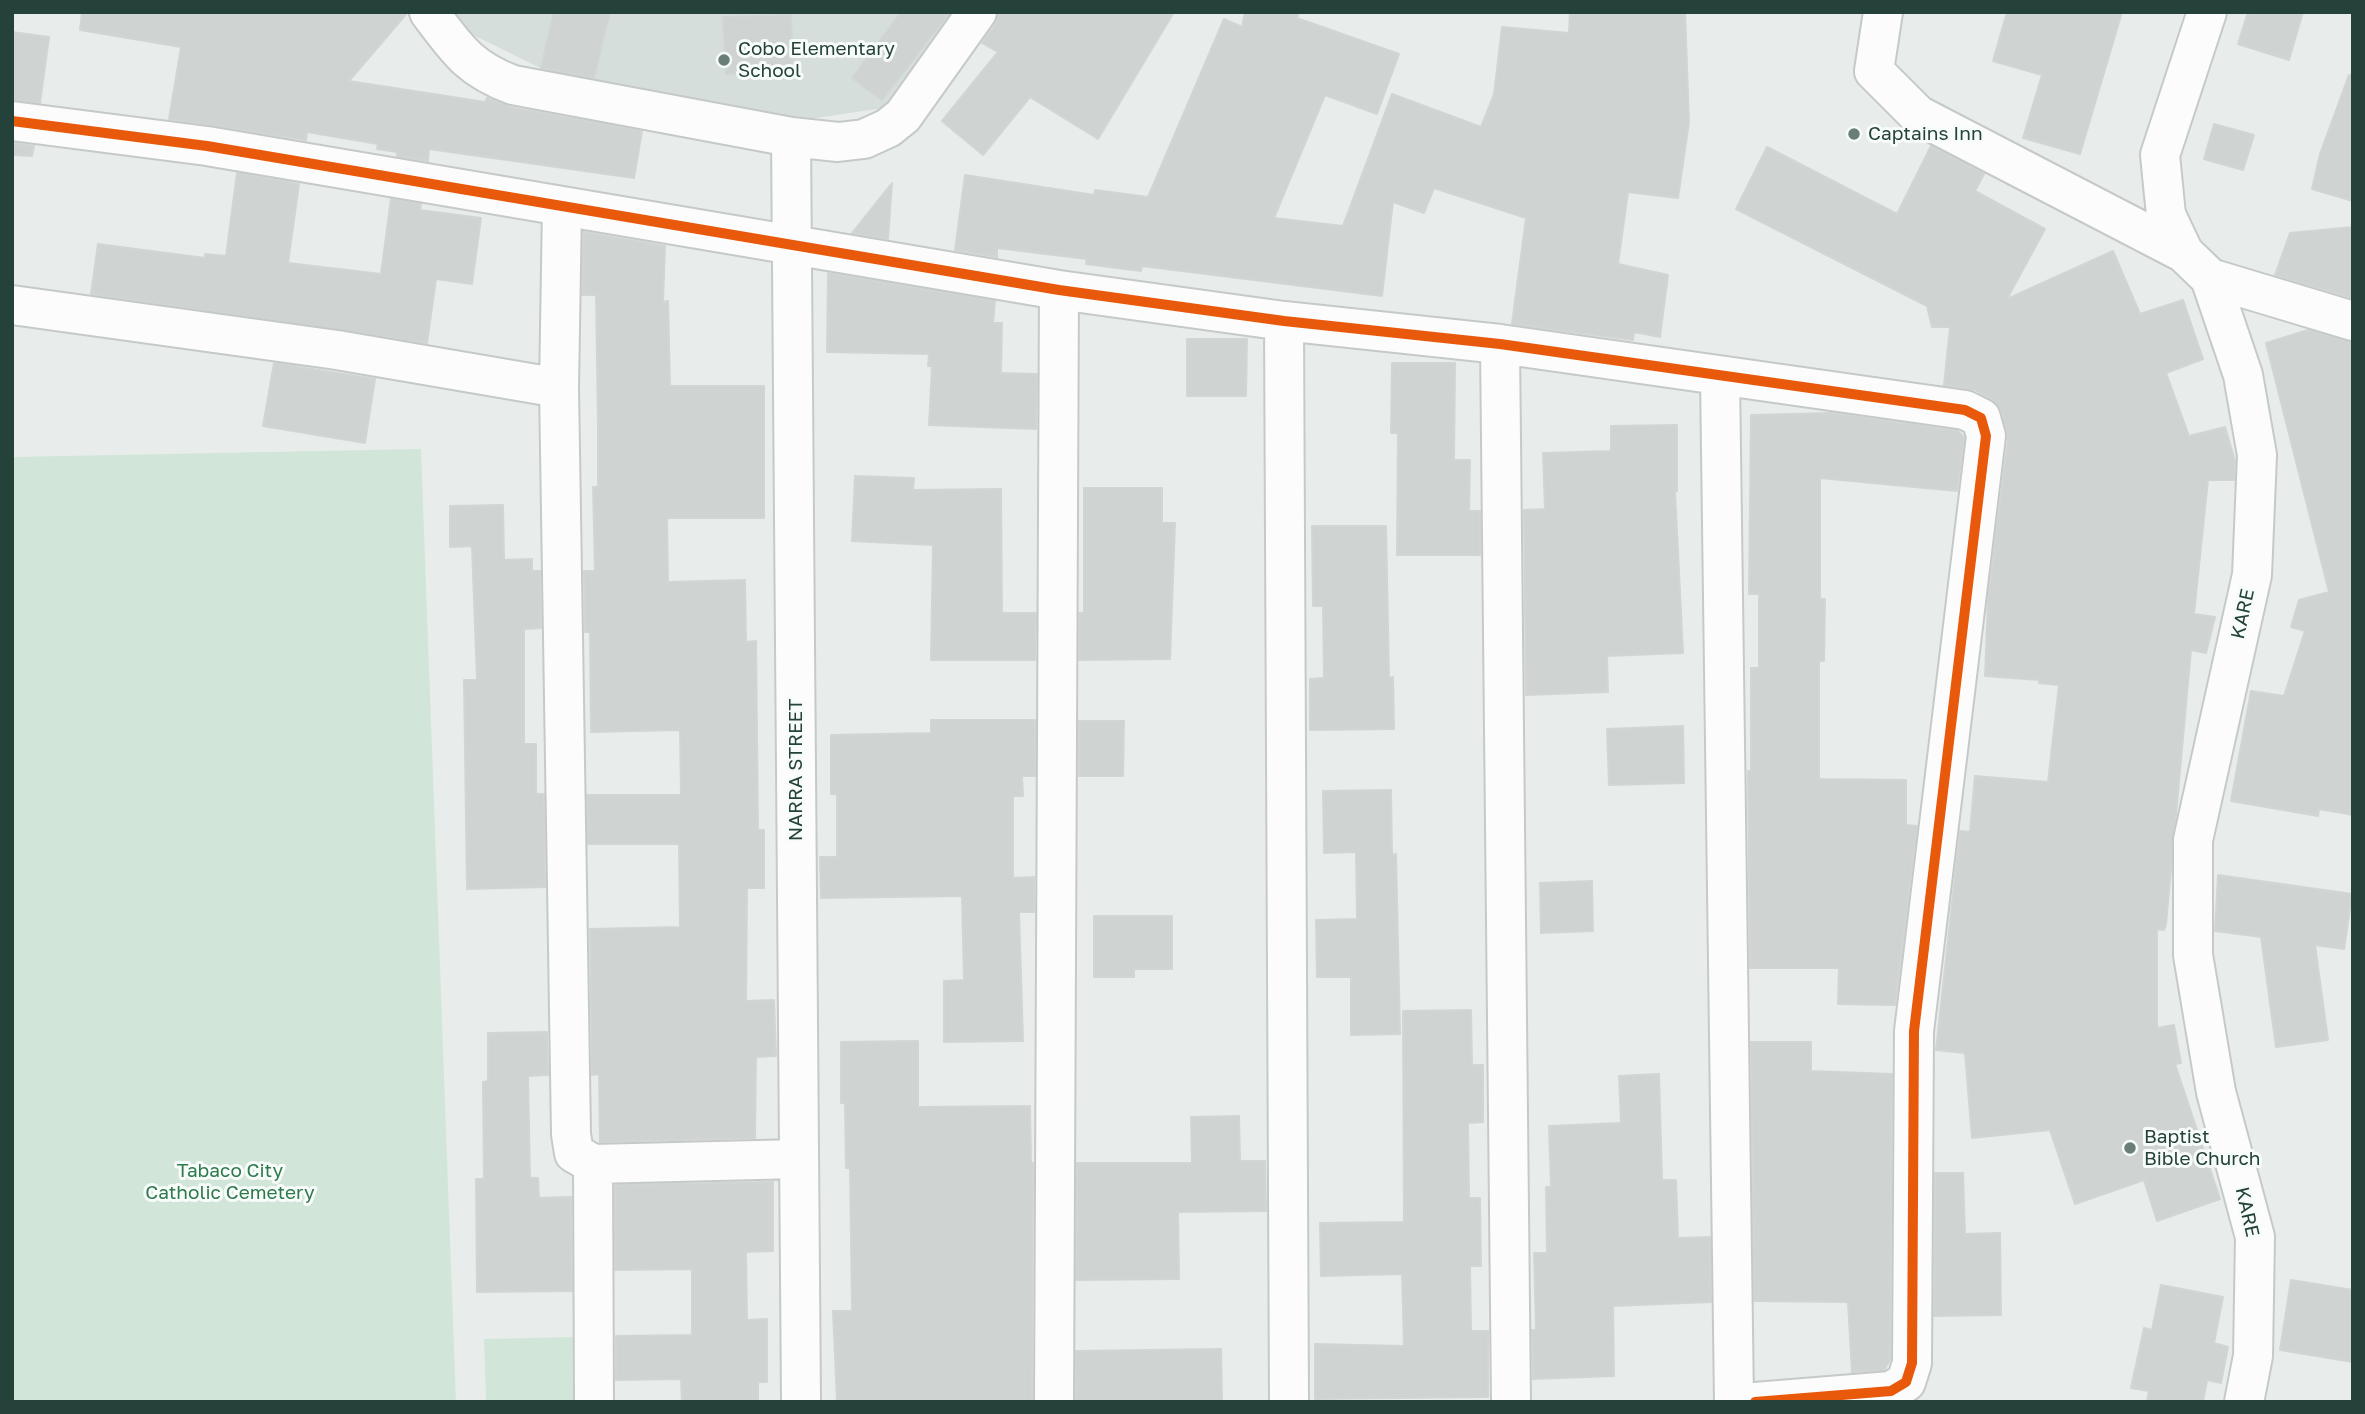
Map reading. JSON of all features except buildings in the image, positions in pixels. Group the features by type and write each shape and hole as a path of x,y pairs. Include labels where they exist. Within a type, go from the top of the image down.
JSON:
{"street":[{"path":"429,12 461,56 484,74 513,85 791,137 838,142 864,139 888,128 903,116 977,12"},
{"path":"1882,12 1874,71 1918,115 2197,266 2353,321"},
{"name":"KARE","path":"2207,12 2160,155 2166,215 2197,266 2243,375 2257,455 2252,575 2193,840 2193,955 2216,1092 2255,1237 2253,1356 2244,1402"},
{"path":"12,121 207,146 1059,290 1284,321 1500,344 1965,410 1981,418 1986,436 1914,1031 1912,1363 1906,1382 1891,1391 1755,1402"},
{"name":"NARRA STREET","path":"791,137 801,1402"},
{"path":"562,207 559,388 571,1134 574,1153 593,1164 799,1159"},
{"path":"1054,1402 1059,290"},
{"path":"12,305 325,348 559,388"},
{"path":"1284,321 1289,1402"},
{"path":"1500,344 1511,1402"},
{"path":"1720,377 1734,1402"},
{"path":"593,1164 594,1402"}],"shaded area":[{"name":"Cobo Elementary School","path":"449,12 959,12 890,107 776,124 585,90 461,29"}],"green space":[{"name":"Tabaco City Catholic Cemetery","path":"421,449 456,1402 12,1402 12,457"},
{"path":"575,1337 576,1402 486,1402 484,1339"}],"cycle path":[{"path":"12,121 207,146 1059,290 1284,321 1500,344 1965,410 1981,418 1986,436 1914,1031 1912,1363 1906,1382 1891,1391 1755,1402"}],"place":[{"name":"Cobo Elementary School","path":"724,60"},
{"name":"Captains Inn","path":"1854,134"},
{"name":"Baptist Bible Church","path":"2130,1148"}]}
